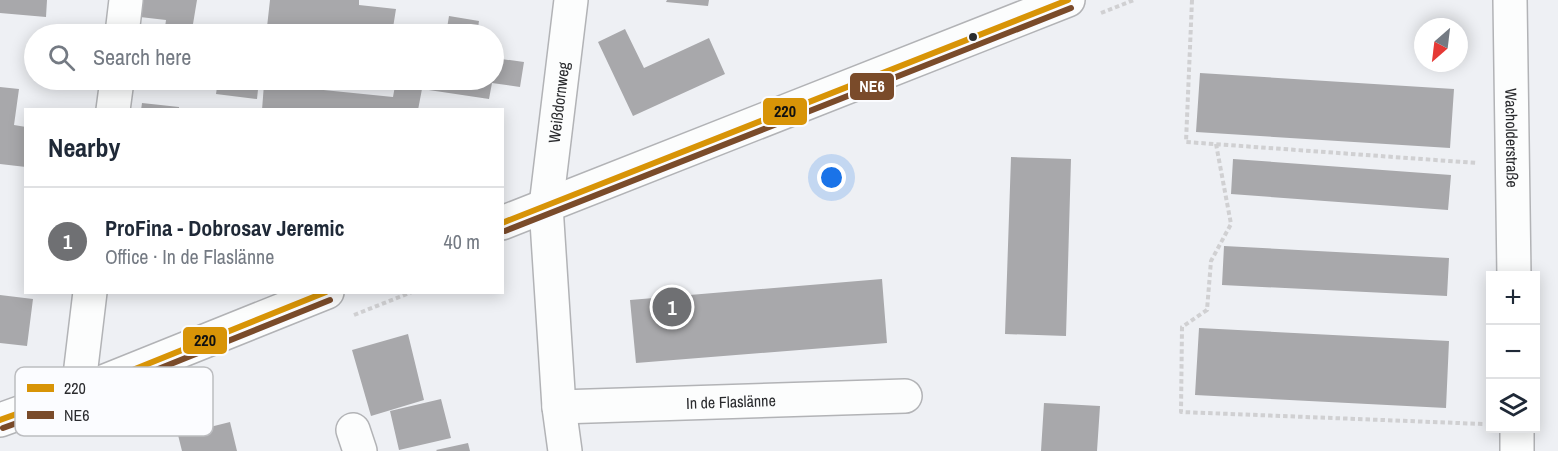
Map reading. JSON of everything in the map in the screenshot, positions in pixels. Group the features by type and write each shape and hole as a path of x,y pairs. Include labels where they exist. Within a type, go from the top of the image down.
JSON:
{"street":[{"path":"123,24 126,0"},
{"name":"Weißdornweg","path":"546,206 571,0"},
{"path":"504,222 1068,0"},
{"name":"Wacholderstraße","path":"1510,0 1514,271"},
{"path":"113,108 116,90"},
{"path":"546,206 559,407 565,451"},
{"path":"81,367 90,294"},
{"path":"140,367 322,294"},
{"name":"In de Flaslänne","path":"559,407 905,396"},
{"path":"0,420 15,415"},
{"path":"1517,433 1517,451"}],"path":[{"path":"1192,0 1186,142 1513,166"},
{"path":"1216,144 1231,224 1210,261 1207,310 1182,327 1181,412 1486,425"}],"building":[{"path":"0,0 47,0 46,17 0,13"},
{"path":"142,0 197,0 193,24 165,24 166,20 140,17"},
{"path":"270,0 359,0 359,5 396,9 394,24 267,24"},
{"path":"667,0 709,0 708,6 666,2"},
{"path":"449,16 479,21 479,24 448,24"},
{"path":"625,29 644,68 709,38 725,74 633,116 598,42"},
{"path":"504,59 524,62 520,87 504,85"},
{"path":"1200,73 1454,89 1450,148 1196,132"},
{"path":"0,87 19,89 14,125 24,127 24,167 0,164"},
{"path":"217,90 258,90 257,99 216,94"},
{"path":"264,90 324,90 393,97 394,90 422,90 418,108 262,108"},
{"path":"429,90 491,90 489,99"},
{"path":"142,103 179,107 179,108 141,108"},
{"path":"1011,157 1071,159 1066,336 1005,334"},
{"path":"1233,159 1451,175 1448,210 1231,194"},
{"path":"1224,246 1449,258 1447,296 1222,285"},
{"path":"882,279 887,343 636,363 630,300"},
{"path":"0,295 33,299 27,346 0,343"},
{"path":"1199,328 1449,341 1446,408 1195,395"},
{"path":"408,334 424,400 371,416 352,350"},
{"path":"441,399 451,438 399,450 390,411"},
{"path":"1044,403 1100,406 1097,451 1041,451"},
{"path":"230,422 237,451 182,451 178,436 213,436 213,426"},
{"path":"468,443 470,451 436,450"}],"transit line":[{"name":"220","path":"504,222 1068,0"},
{"name":"NE6","path":"505,231 1071,8"},
{"name":"220","path":"140,367 321,294"},
{"name":"NE6","path":"163,367 330,300"},
{"name":"220","path":"0,420 15,415"},
{"name":"NE6","path":"3,428 15,424"}],"place":[{"name":"ProFina - Dobrosav Jeremic","path":"672,307"}]}
